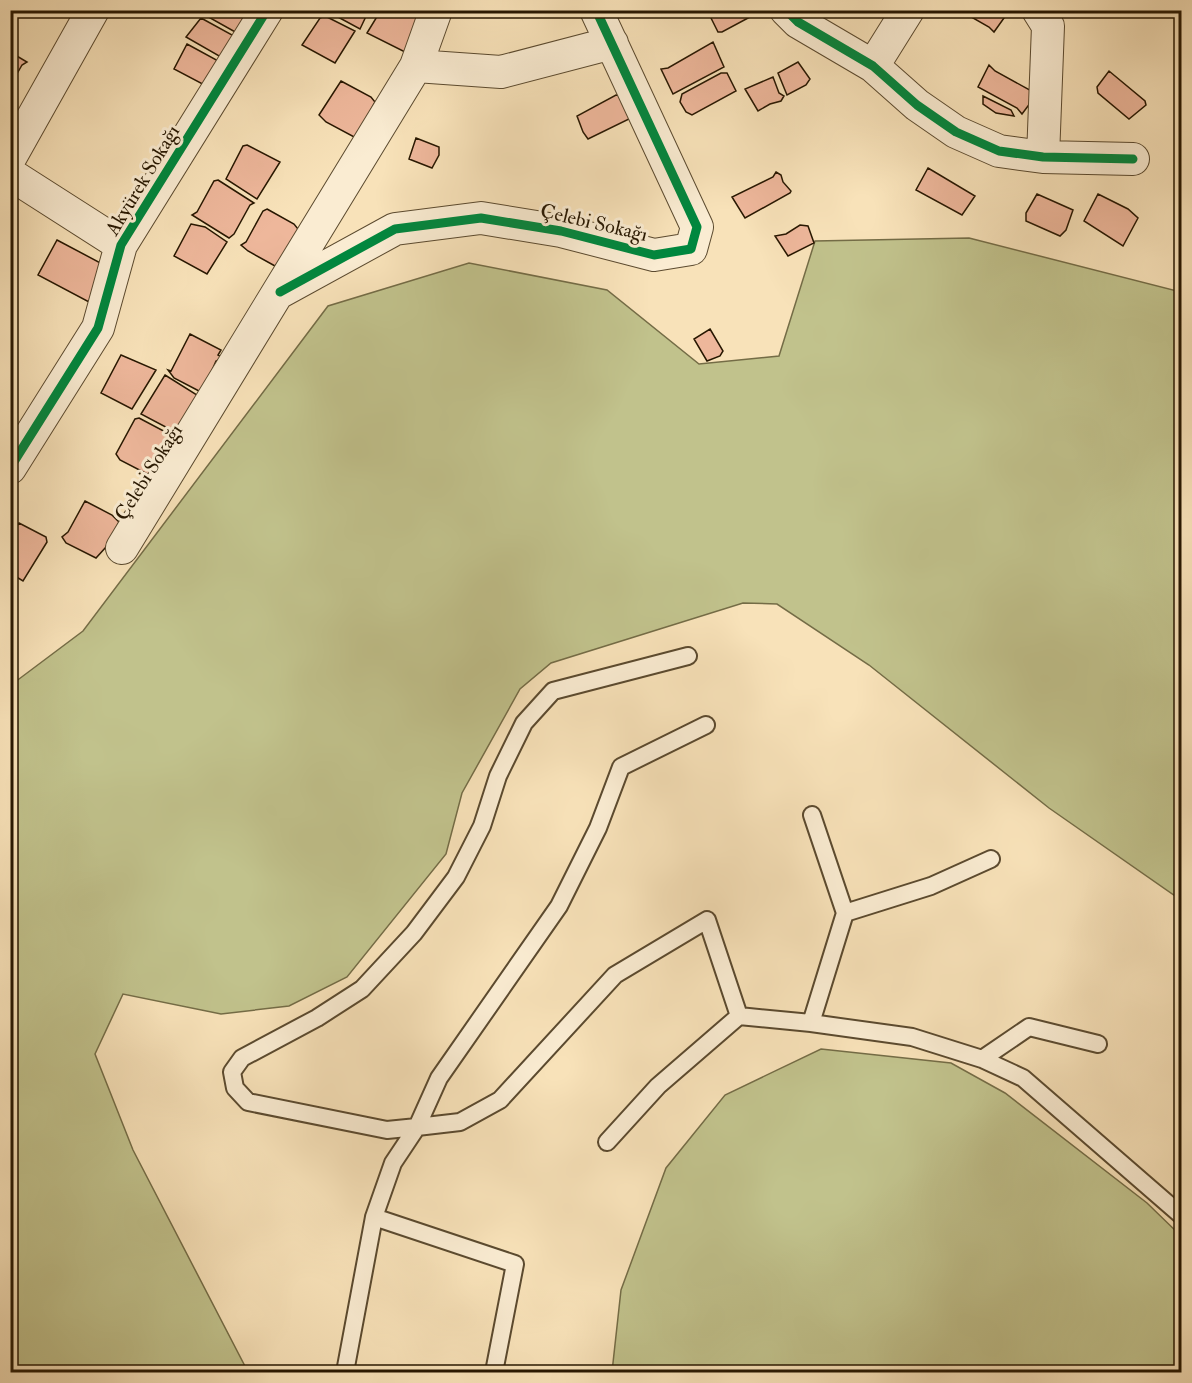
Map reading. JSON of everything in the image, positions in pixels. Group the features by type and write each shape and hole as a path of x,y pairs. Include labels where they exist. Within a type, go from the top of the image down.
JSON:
{"street":[{"path":"10,158 93,10"},
{"name":"Akyürek Sokağı","path":"10,468 98,328 122,245 267,10"},
{"name":"Çelebi Sokağı","path":"122,548 416,66 436,10"},
{"name":"Çelebi Sokağı","path":"280,291 395,229 481,218 561,231 654,255 691,249 697,227 596,10"},
{"path":"786,10 798,22 873,66 917,105 956,132 999,151 1043,157 1133,159"},
{"path":"873,66 908,10"},
{"path":"1038,10 1048,26 1043,157"},
{"path":"416,66 501,72 612,43"},
{"path":"10,174 122,245"}],"lane":[{"path":"688,656 553,691 524,723 498,776 482,826 456,877 414,933 363,988 317,1018 242,1058 232,1072 236,1088 248,1102 387,1130 460,1122 500,1100 615,975 707,920 739,1016"},
{"path":"345,1372 374,1217 393,1162 417,1127 439,1078 559,906 598,828 621,767 706,725"},
{"path":"811,1023 845,913 812,815"},
{"path":"845,913 931,886 991,859"},
{"path":"607,1142 658,1086 739,1016 811,1023 912,1037 982,1059 1023,1078 1182,1216"},
{"path":"982,1059 1029,1027 1098,1044"},
{"path":"374,1217 515,1264 494,1372"}],"green space":[{"path":"969,238 1181,292 1181,900 1049,808 869,665 777,604 743,603 551,663 520,689 462,793 446,854 347,977 289,1006 221,1014 123,994 95,1054 133,1150 248,1372 11,1372 11,685 83,631 328,306 469,263 607,290 699,364 779,356 815,241"},
{"path":"821,1049 951,1063 1005,1093 1147,1203 1181,1236 1181,1372 612,1372 621,1290 666,1168 725,1095"}],"building":[{"path":"205,10 248,10 237,33 203,14"},
{"path":"325,10 369,10 360,29"},
{"path":"381,10 405,10 423,19 405,52 367,33"},
{"path":"711,10 763,10 718,32 708,12"},
{"path":"959,10 1007,10 1009,11 994,32"},
{"path":"325,16 355,31 335,63 302,45 320,18"},
{"path":"201,18 234,36 226,60 186,37"},
{"path":"713,42 724,67 673,94 661,69 668,68"},
{"path":"187,44 222,63 212,89 174,69"},
{"path":"10,52 27,62 22,65 10,86"},
{"path":"798,62 810,79 806,85 787,95 778,73"},
{"path":"989,65 995,71 1037,94 1022,114 1017,108 978,87"},
{"path":"1109,71 1145,101 1146,105 1129,119 1098,93 1097,87"},
{"path":"721,73 727,73 736,91 692,115 686,112 680,102 682,94"},
{"path":"773,77 779,93 784,96 781,101 758,111 745,89"},
{"path":"341,81 371,97 375,102 356,138 326,122 319,115"},
{"path":"616,95 623,96 631,113 629,119 588,139 577,116"},
{"path":"983,96 1011,110 1014,116 996,113 983,104"},
{"path":"416,138 439,147 439,155 432,168 409,159"},
{"path":"247,145 280,162 257,199 226,179 243,146"},
{"path":"928,168 975,196 962,215 916,190"},
{"path":"776,172 781,175 790,193 745,218 732,197 773,177"},
{"path":"218,180 254,203 250,205 234,234 229,238 192,215 197,212 214,181"},
{"path":"1037,194 1073,210 1066,230 1060,236 1026,221 1026,213"},
{"path":"1098,194 1128,209 1138,218 1123,246 1084,221"},
{"path":"267,209 294,224 298,229 284,256 275,266 241,245 246,242 263,211"},
{"path":"191,224 205,227 227,242 207,274 174,256"},
{"path":"800,225 808,226 814,243 788,256 775,236 786,234"},
{"path":"57,240 108,267 89,302 38,275"},
{"path":"710,329 723,351 720,356 707,361 694,339"},
{"path":"190,334 221,350 218,355 223,358 216,361 207,382 199,391 174,378 168,370 171,371"},
{"path":"121,355 156,370 132,409 101,393"},
{"path":"165,375 197,395 192,410 177,433 141,414"},
{"path":"139,418 175,437 151,476 120,460 116,454 135,419"},
{"path":"85,501 112,515 119,522 106,547 96,558 66,543 62,537 68,532"},
{"path":"19,523 46,537 47,542 23,581 10,573 10,536"}],"cycle path":[{"path":"10,468 98,328 121,245 267,10"},
{"path":"280,292 395,229 481,218 561,231 654,255 691,249 697,227 596,10"},
{"path":"786,10 798,22 873,66 917,105 956,132 999,151 1043,157 1133,159"}]}
